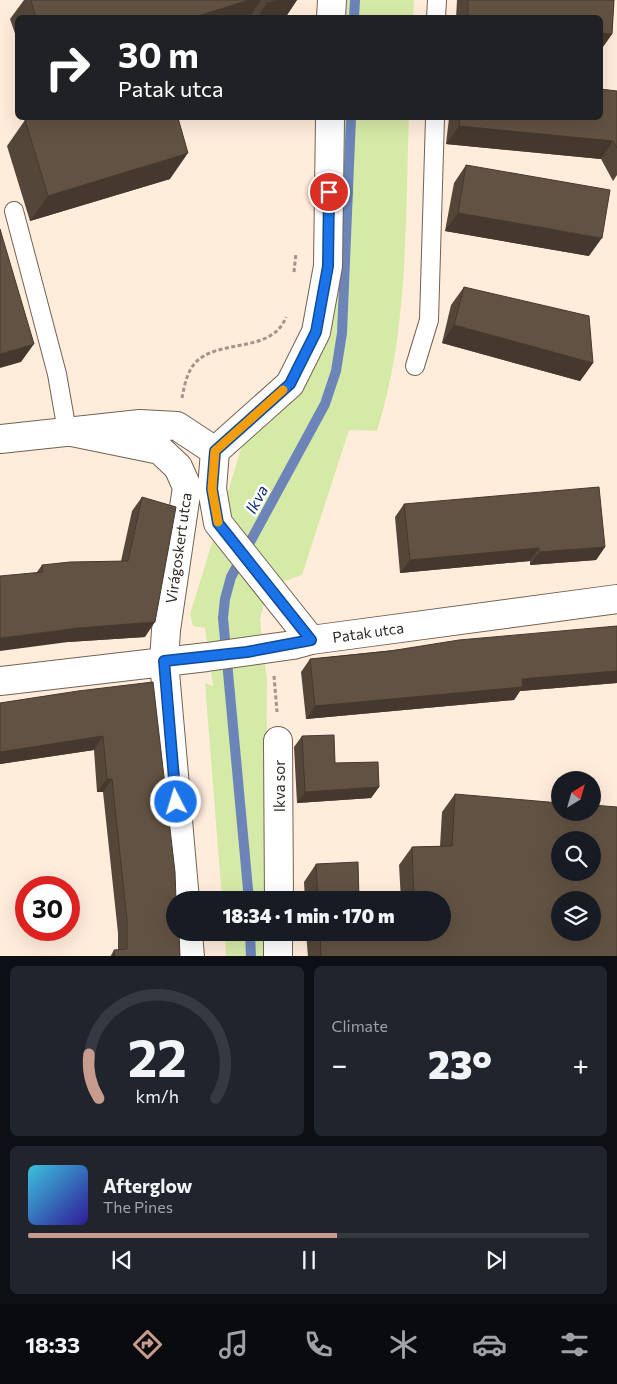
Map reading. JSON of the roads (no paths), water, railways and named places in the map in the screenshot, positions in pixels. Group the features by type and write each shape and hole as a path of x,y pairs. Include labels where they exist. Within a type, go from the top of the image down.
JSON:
{"street":[{"path":"331,15 332,0"},
{"path":"311,640 218,523 212,489 215,451 290,384 316,332 328,266 330,120"},
{"name":"Virágoskert utca","path":"0,439 140,424 177,426 215,451"},
{"name":"Virágoskert utca","path":"67,431 160,450 178,467 187,487 166,630 164,661"},
{"name":"Patak utca","path":"0,682 207,657 270,660 311,640 617,599"},
{"path":"164,661 184,891"},
{"name":"Ikva sor","path":"278,740 279,891"},
{"path":"189,941 190,956"},
{"path":"278,941 278,956"}],"lane":[{"path":"436,0 436,15"},
{"path":"415,366 429,320 435,120"},
{"path":"14,211 57,374 67,431"}],"waterway":[{"name":"Ikva","path":"354,15 355,0"},
{"name":"Ikva","path":"248,891 223,618 225,599 231,577 325,404 336,371 342,333 351,120"},
{"name":"Ikva","path":"250,941 251,956"}]}
